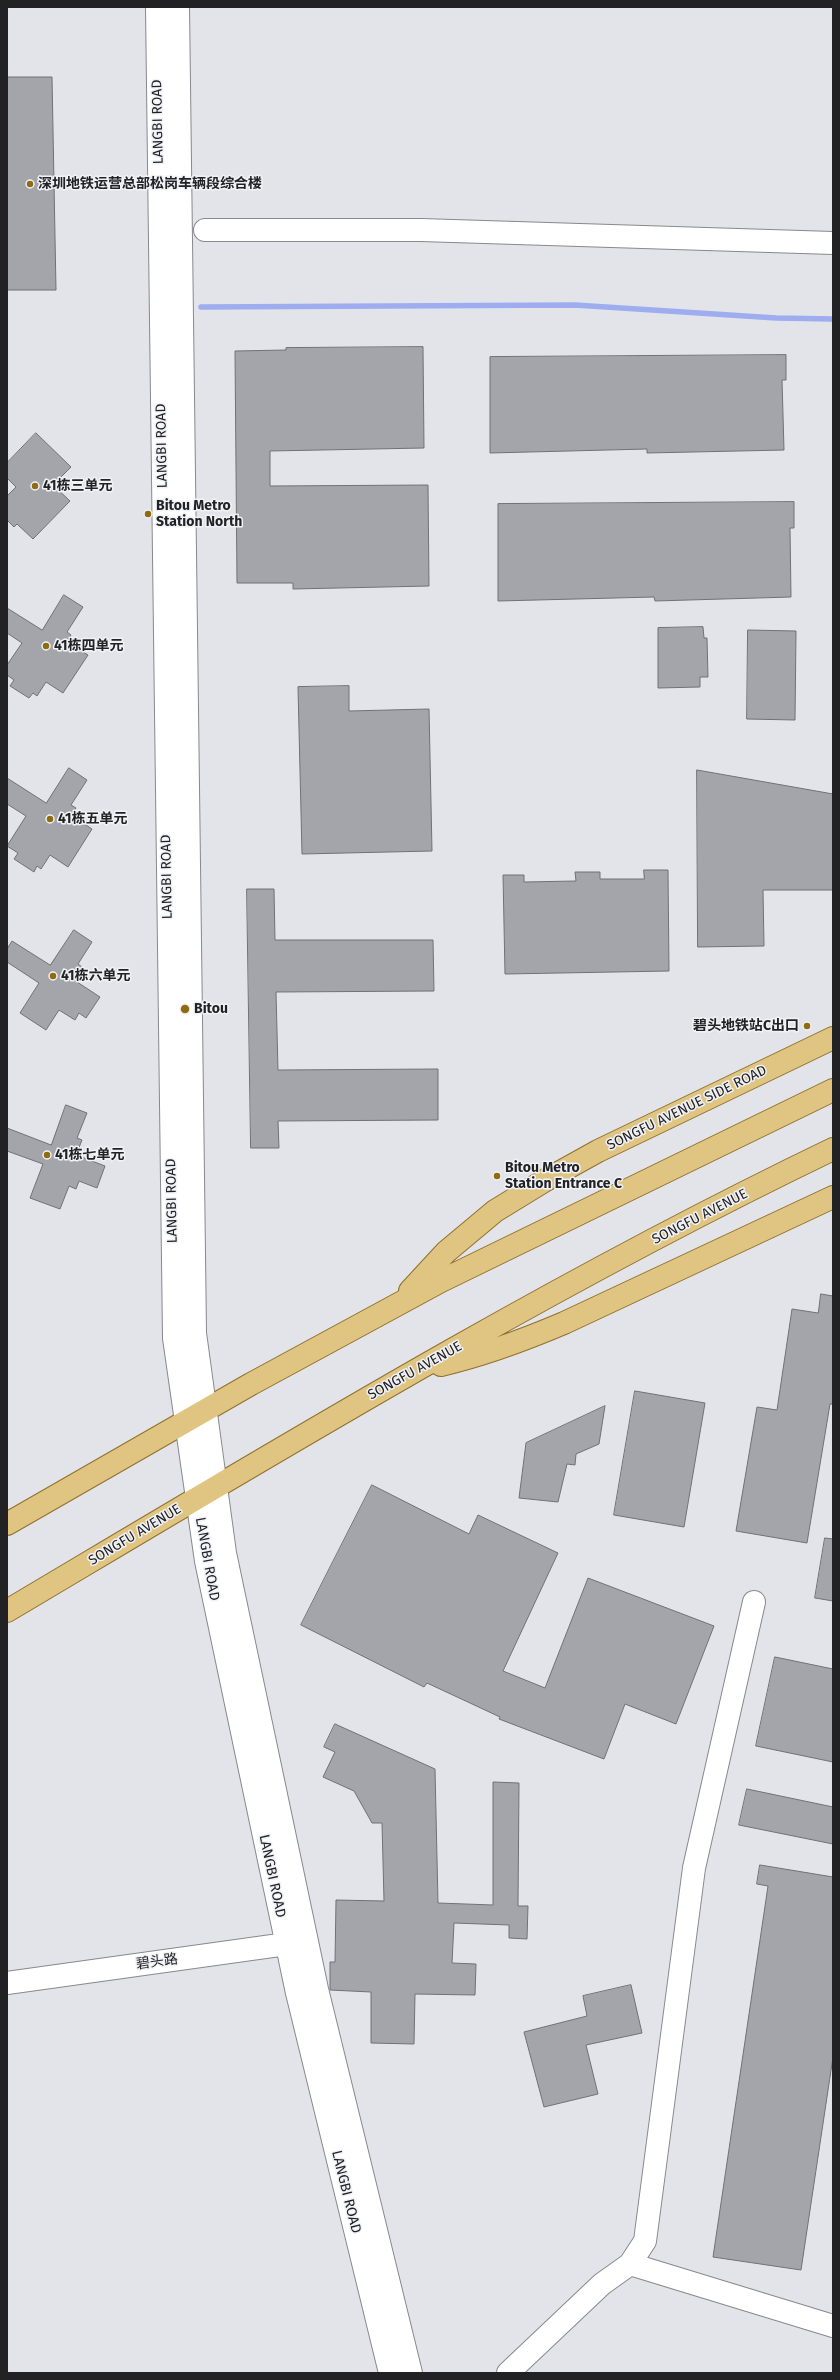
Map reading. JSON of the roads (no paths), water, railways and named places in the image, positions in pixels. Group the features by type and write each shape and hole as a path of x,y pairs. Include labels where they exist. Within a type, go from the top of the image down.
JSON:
{"main road":[{"name":"SONGFU AVENUE SIDE ROAD","path":"396,1305 446,1252 495,1211 598,1151 833,1038"},
{"path":"7,1524 205,1410 441,1281 833,1090"},
{"name":"SONGFU AVENUE","path":"7,1611 216,1486 412,1372 594,1272 833,1150"},
{"path":"412,1372 474,1357 520,1342 564,1323 833,1197"}],"street":[{"name":"LANGBI ROAD","path":"157,7 174,1338 206,1561 297,1943 390,2373"},
{"name":"LANGBI ROAD","path":"178,7 195,1333 225,1553 297,1943 410,2373"},
{"path":"205,230 421,230 833,243"},
{"path":"508,2373 602,2284 630,2264 645,2241 694,1868 754,1602"},
{"name":"碧头路","path":"7,1983 297,1943"},
{"path":"630,2264 833,2326"}],"waterway":[{"path":"201,307 575,305 776,318 833,319"}],"place":[{"name":"深圳地铁运营总部松岗车辆段综合楼","path":"30,184"},
{"name":"41栋三单元","path":"35,486"},
{"name":"Bitou Metro Station North","path":"148,514"},
{"name":"41栋四单元","path":"46,646"},
{"name":"41栋五单元","path":"50,819"},
{"name":"41栋六单元","path":"53,976"},
{"name":"Bitou","path":"185,1009"},
{"name":"碧头地铁站C出口","path":"807,1026"},
{"name":"41栋七单元","path":"47,1155"},
{"name":"Bitou Metro Station Entrance C","path":"497,1176"}]}
